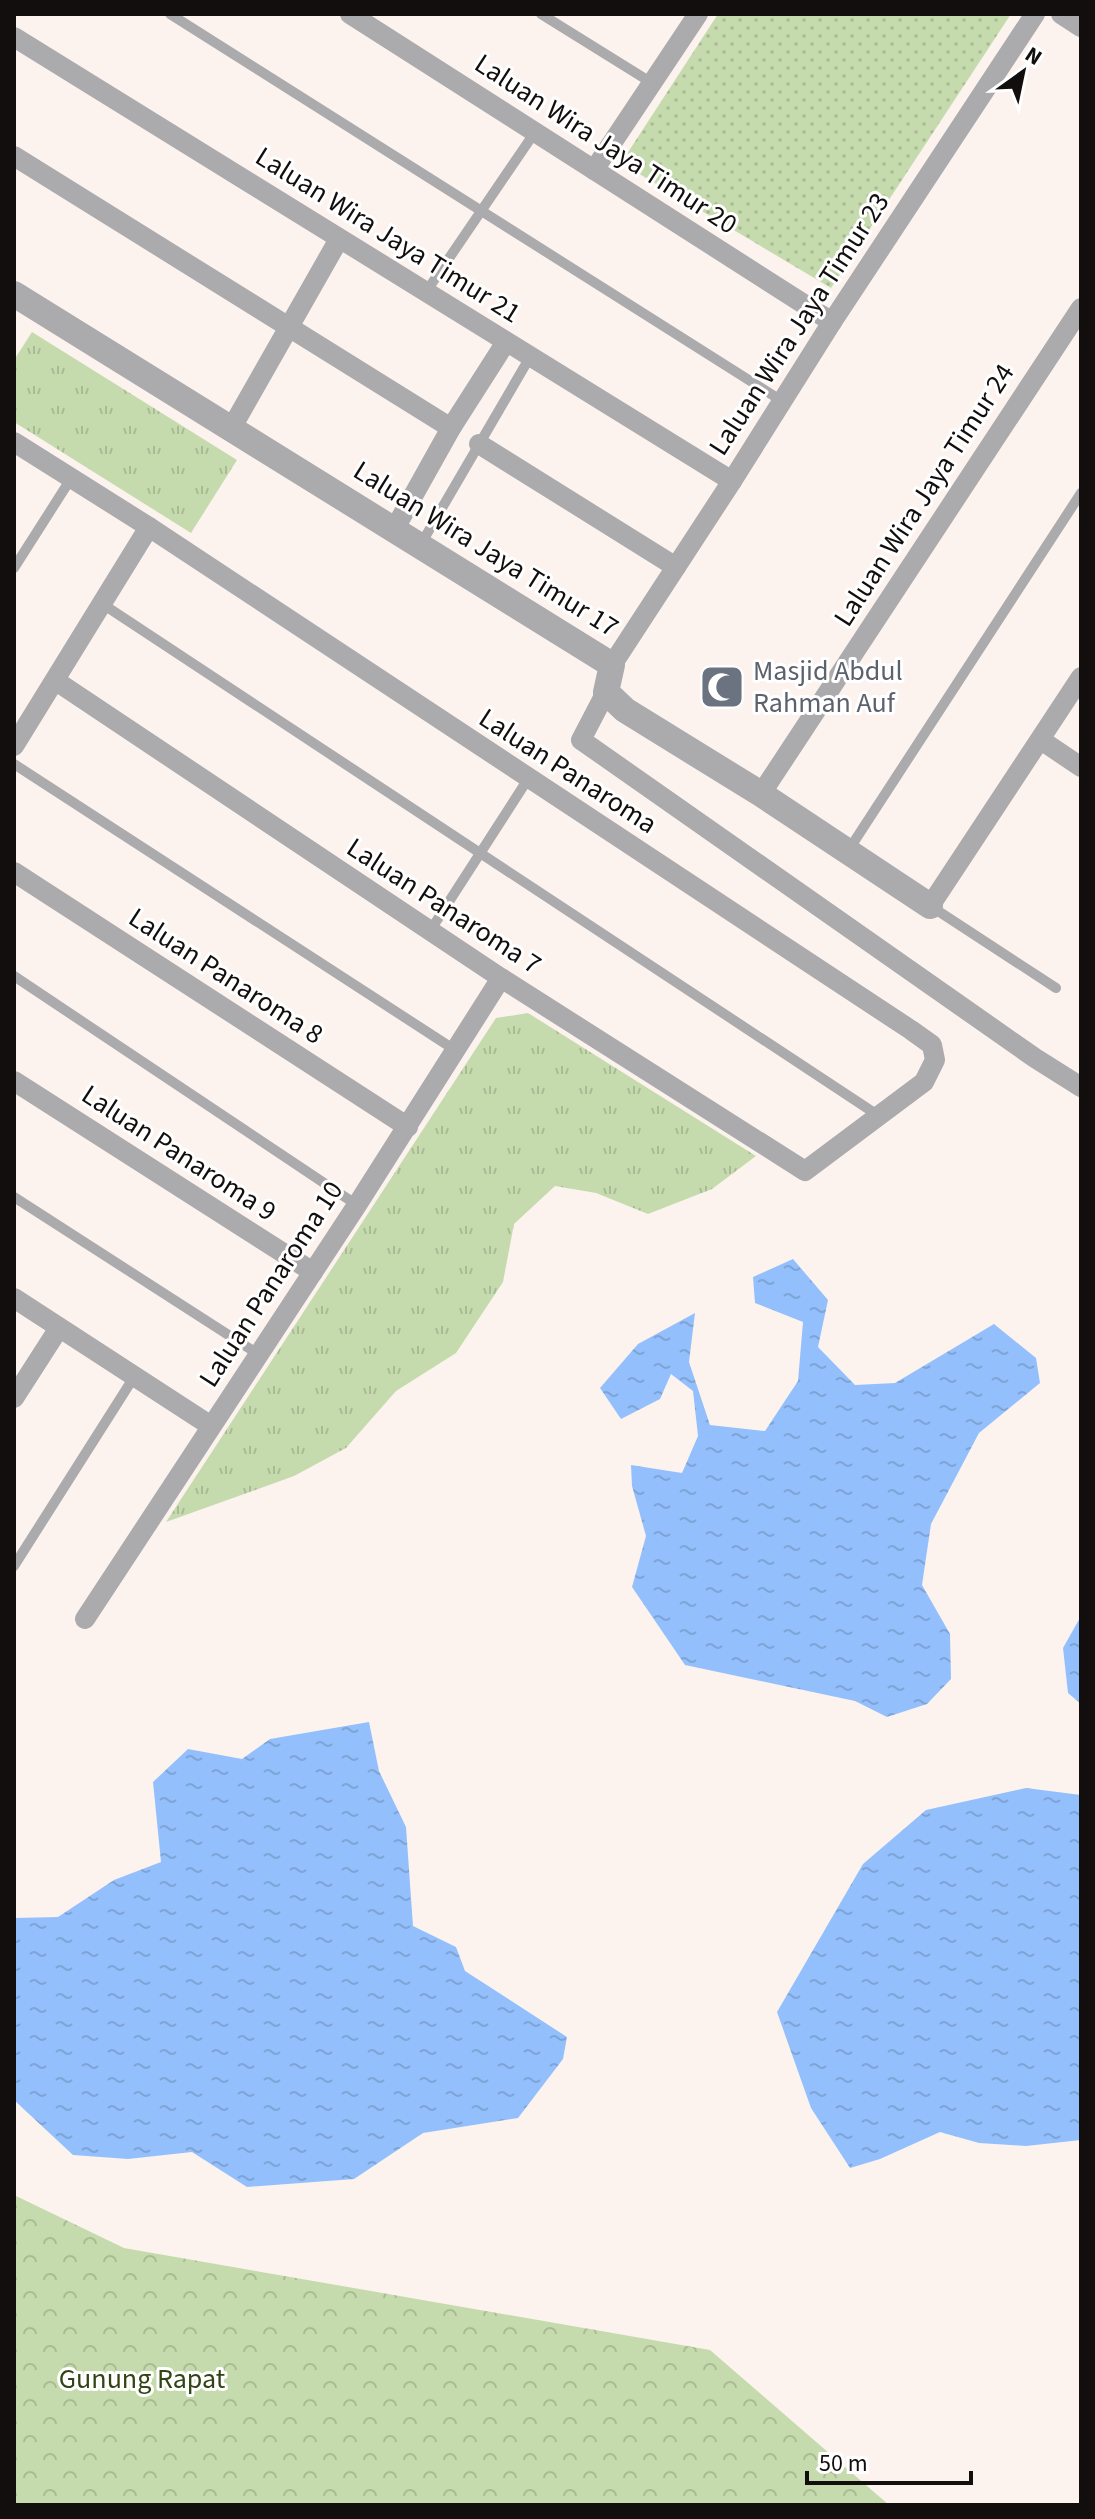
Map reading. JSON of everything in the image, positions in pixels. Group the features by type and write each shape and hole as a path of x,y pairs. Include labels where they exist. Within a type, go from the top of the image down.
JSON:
{"street":[{"name":"Laluan Wira Jaya Timur 20","path":"350,14 832,322"},
{"path":"594,170 698,14"},
{"name":"Laluan Wira Jaya Timur 23","path":"612,665 832,322 1035,14"},
{"path":"1061,14 1081,27"},
{"name":"Laluan Wira Jaya Timur 21","path":"14,37 732,481"},
{"path":"14,156 451,428"},
{"path":"231,429 339,239"},
{"name":"Laluan Wira Jaya Timur 17","path":"14,294 612,665 606,692"},
{"name":"Laluan Wira Jaya Timur 24","path":"761,794 1081,308"},
{"path":"394,530 451,428 506,342"},
{"name":"Laluan Panaroma","path":"14,442 149,527 932,1045 935,1060 924,1082 805,1171"},
{"path":"479,444 676,567"},
{"path":"14,746 149,527"},
{"path":"1081,677 930,906 761,794 625,710 606,692 581,740 1035,1058 1081,1087"},
{"name":"Laluan Panaroma 7","path":"56,681 501,978 805,1171"},
{"path":"1041,740 1081,767"},
{"name":"Laluan Panaroma 8","path":"14,872 408,1127"},
{"name":"Laluan Panaroma 10","path":"85,1619 408,1127 501,978"},
{"name":"Laluan Panaroma 9","path":"14,1081 313,1272"},
{"path":"14,1298 211,1426"},
{"path":"14,1398 59,1328"}],"lane":[{"path":"170,14 782,401"},
{"path":"541,14 652,83"},
{"path":"426,292 535,132"},
{"path":"420,546 530,357"},
{"path":"14,568 72,477"},
{"path":"847,853 1081,493"},
{"path":"101,603 879,1116"},
{"path":"14,764 455,1050"},
{"path":"430,931 528,779"},
{"path":"930,906 1056,988"},
{"path":"14,976 357,1205"},
{"path":"14,1197 258,1354"},
{"path":"14,1566 134,1377"}],"green space":[{"path":"718,14 1011,14 831,288 621,163"},
{"path":"32,332 237,460 191,533 14,422 14,360"},
{"path":"528,1013 756,1156 712,1189 648,1214 596,1193 555,1186 514,1224 503,1282 456,1353 396,1391 346,1448 294,1476 166,1522 496,1018"},
{"name":"Gunung Rapat","path":"14,2195 124,2248 710,2350 889,2505 14,2505"}],"water":[{"path":"793,1259 828,1300 818,1347 855,1385 895,1383 994,1324 1036,1358 1040,1383 979,1433 931,1524 922,1585 950,1634 951,1679 927,1704 887,1717 855,1701 685,1665 632,1587 646,1536 632,1486 631,1465 682,1473 698,1436 693,1391 671,1374 660,1399 621,1419 600,1388 638,1344 695,1313 689,1362 710,1425 765,1431 798,1381 803,1322 755,1303 753,1277"},
{"path":"1081,1616 1081,1704 1068,1693 1063,1648"},
{"path":"369,1722 379,1771 406,1827 413,1926 456,1947 465,1971 567,2037 563,2059 518,2118 423,2133 354,2179 247,2187 192,2152 128,2159 73,2155 14,2100 14,1918 58,1917 114,1880 161,1862 153,1782 188,1749 242,1759 270,1739"},
{"path":"1026,1788 1081,1795 1081,2140 1026,2146 979,2143 940,2132 880,2159 850,2168 811,2108 777,2012 863,1864 926,1810"}],"place":[{"name":"Masjid Abdul Rahman Auf","path":"722,687"}]}
